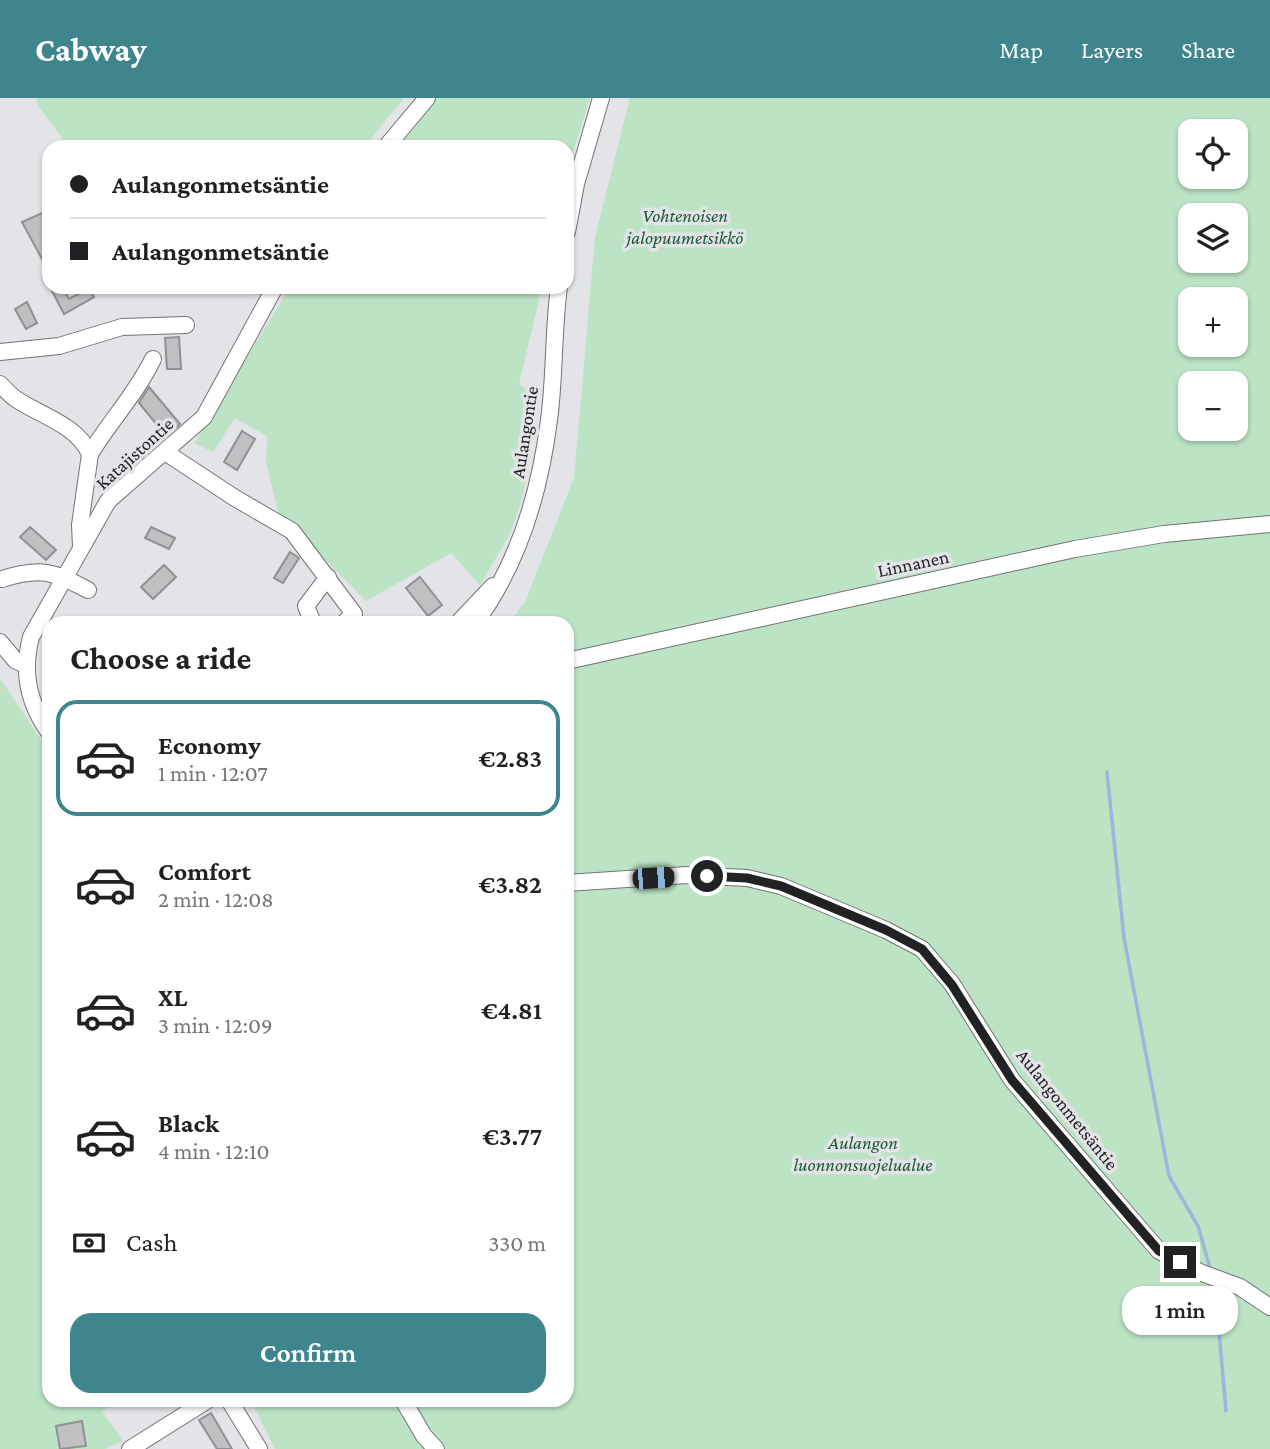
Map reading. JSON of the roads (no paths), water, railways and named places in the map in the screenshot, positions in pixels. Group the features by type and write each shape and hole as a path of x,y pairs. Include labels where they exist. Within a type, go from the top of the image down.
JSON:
{"street":[{"path":"392,140 427,98"},
{"path":"574,195 601,98"},
{"name":"Katajistontie","path":"43,616 108,501 204,417 271,294"},
{"name":"Aulangontie","path":"480,616 492,600 525,528 542,464 549,420 558,294"},
{"path":"0,352 59,346 122,327 186,325"},
{"path":"80,548 80,524 90,454 114,416 140,386 153,359"},
{"path":"0,384 15,398 47,415 75,435 90,454"},
{"path":"165,452 292,531 354,614 352,616"},
{"name":"Linnanen","path":"574,659 1075,549 1178,532 1270,524"},
{"path":"1,583 33,570 51,572 88,590"},
{"name":"Aulangontie","path":"465,616 503,577"},
{"path":"310,616 306,606 328,578"},
{"name":"Katajistontie","path":"42,617 31,637 27,666 30,697 42,719"},
{"path":"0,642 15,660 27,666"},
{"name":"Aulangonmetsäntie","path":"574,883 687,875 747,878 781,886 886,930 922,949 952,985 1012,1080 1159,1251 1202,1273 1240,1287 1270,1307"},
{"path":"130,1449 197,1407"},
{"path":"233,1407 259,1449"},
{"path":"407,1407 424,1436 436,1449"}],"waterway":[{"path":"1107,772 1124,938 1169,1176 1198,1226 1210,1268"},
{"path":"1215,1284 1226,1411"}],"park label":[{"name":"Vohtenoisen jalopuumetsikkö","path":"685,226"},
{"name":"Aulangon luonnonsuojelualue","path":"863,1153"}]}
